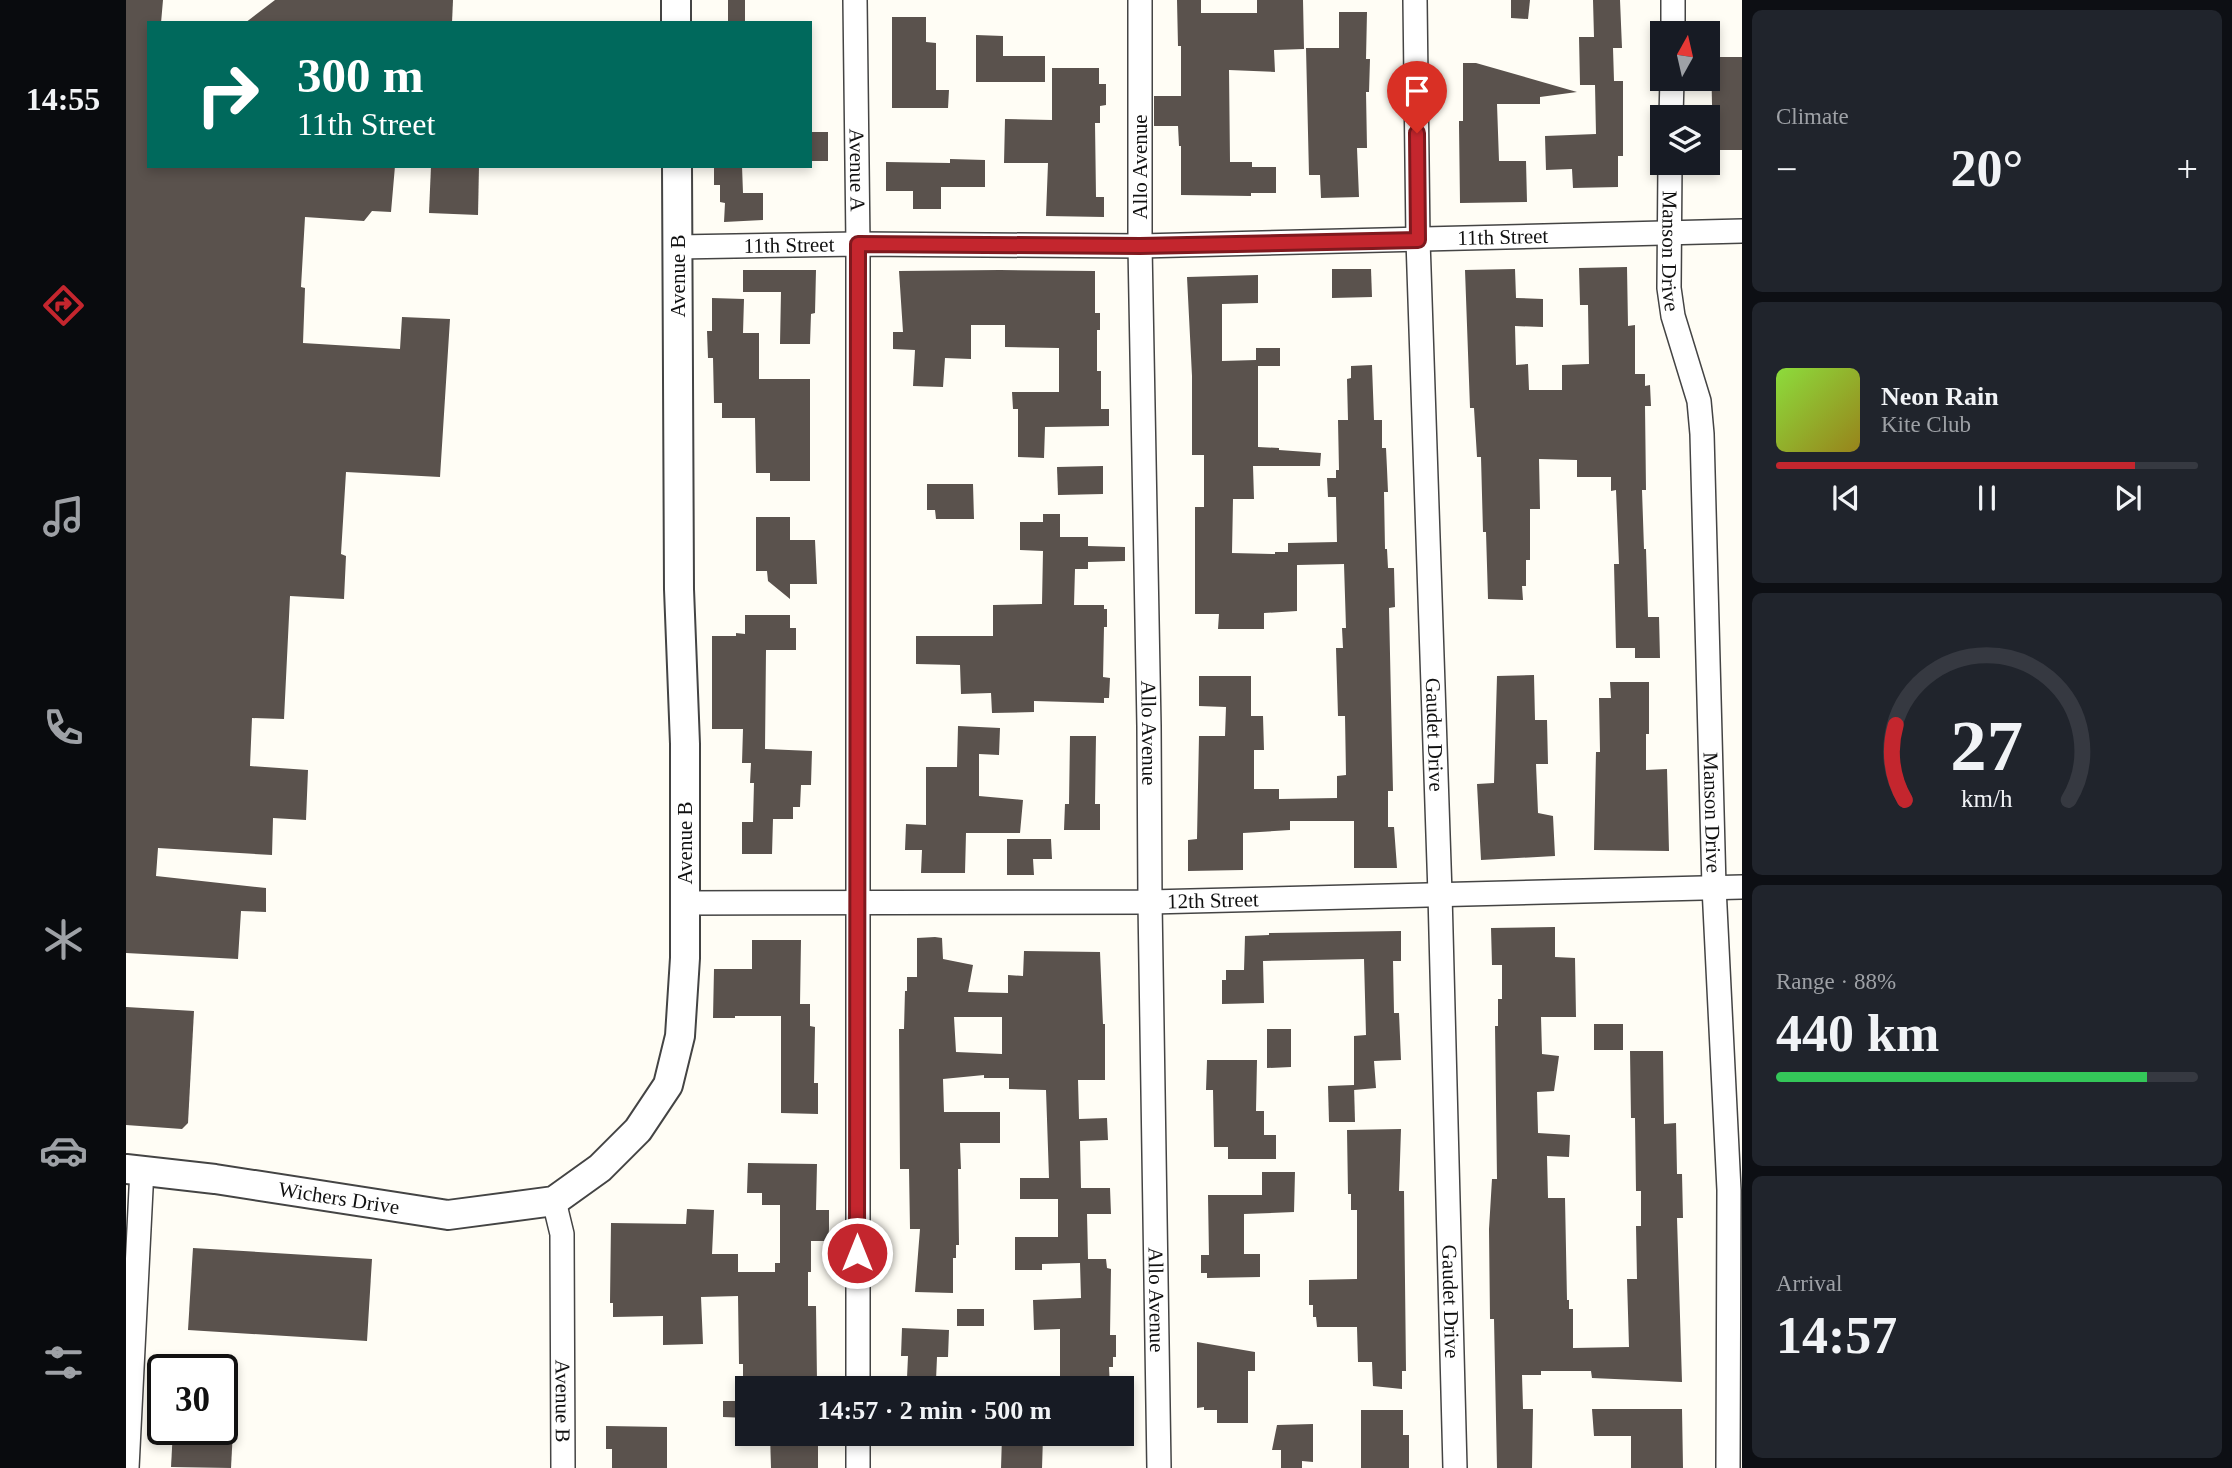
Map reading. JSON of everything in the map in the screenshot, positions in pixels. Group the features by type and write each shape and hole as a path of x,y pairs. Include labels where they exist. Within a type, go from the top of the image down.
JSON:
{"street":[{"path":"676,0 676,21"},
{"name":"Avenue A","path":"855,0 858,244 858,1376"},
{"name":"Allo Avenue","path":"1140,0 1140,246 1158,1468"},
{"name":"Gaudet Drive","path":"1415,0 1418,240 1440,894 1455,1468"},
{"path":"1673,0 1673,21"},
{"name":"Avenue B","path":"563,1468 562,1234 554,1201 600,1168 638,1130 668,1085 680,1036 685,958 685,744 679,576 677,168"},
{"name":"Manson Drive","path":"1670,175 1669,288 1673,316 1699,401 1702,434 1714,887 1729,1190 1728,1468"},
{"name":"11th Street","path":"677,247 858,244 1140,246 1742,231"},
{"name":"12th Street","path":"685,903 1150,902 1742,887"},
{"path":"127,1468 134,1169"},
{"name":"Wichers Drive","path":"134,1169 448,1215 554,1201"},
{"path":"858,1446 858,1468"}],"building":[{"path":"126,0 163,0 161,21 147,21 147,168 395,168 391,212 372,211 364,221 305,217 301,287 305,288 303,343 400,349 402,317 450,319 440,477 346,472 341,554 346,556 344,599 290,596 284,719 252,718 250,766 308,770 306,820 273,818 272,855 158,848 156,876 266,888 266,912 241,911 238,959 126,953"},
{"path":"275,0 453,0 452,21 248,21"},
{"path":"728,0 745,0 745,21 728,21"},
{"path":"1177,0 1201,0 1201,13 1257,13 1257,0 1303,0 1304,49 1274,50 1275,72 1229,70 1230,162 1252,162 1252,167 1276,167 1276,193 1251,193 1251,196 1181,195 1181,146 1178,126 1154,126 1154,96 1181,96"},
{"path":"1511,0 1530,0 1528,19 1511,18"},
{"path":"1593,0 1620,0 1622,48 1613,48 1614,81 1623,81 1623,156 1618,156 1618,187 1573,188 1572,169 1546,170 1545,136 1596,134 1595,85 1580,85 1579,37 1594,37"},
{"path":"1339,12 1367,12 1366,59 1370,59 1369,92 1366,92 1367,148 1357,148 1359,197 1321,198 1320,175 1309,175 1306,48 1339,48"},
{"path":"892,17 926,17 926,42 936,43 936,90 949,90 948,108 892,108"},
{"path":"976,35 1003,36 1003,56 1045,56 1045,82 976,82"},
{"path":"1720,57 1742,57 1742,150 1720,150 1720,105 1712,105 1712,91 1720,91"},
{"path":"1463,63 1476,63 1577,92 1540,97 1540,104 1497,104 1499,161 1526,161 1527,202 1460,203 1459,121 1463,121"},
{"path":"1052,68 1099,68 1099,84 1106,84 1106,105 1100,106 1100,123 1095,123 1096,197 1104,197 1104,217 1046,216 1048,163 1004,163 1005,119 1052,120"},
{"path":"812,132 828,132 828,161 812,161"},
{"path":"950,159 985,160 985,187 941,187 941,209 913,209 913,191 886,191 886,162 950,163"},
{"path":"431,168 479,168 478,215 429,213"},
{"path":"714,168 742,168 743,193 763,193 763,220 724,222 725,203 720,202 720,185 714,185"},
{"path":"1627,267 1628,326 1635,325 1635,374 1645,374 1645,386 1650,385 1651,406 1645,406 1646,490 1642,490 1644,549 1648,617 1659,617 1660,658 1635,658 1635,648 1616,648 1614,564 1619,564 1616,490 1611,491 1611,477 1577,477 1577,460 1539,459 1540,509 1530,509 1530,560 1526,560 1523,600 1488,599 1481,457 1477,457 1474,408 1470,408 1465,270 1515,269 1516,298 1543,299 1543,327 1515,326 1516,365 1528,364 1529,390 1562,390 1562,365 1589,364 1588,305 1580,305 1579,268"},
{"path":"1332,269 1371,269 1372,297 1332,298"},
{"path":"743,270 816,270 815,313 811,314 810,344 780,344 781,292 743,292"},
{"path":"899,271 1095,271 1095,313 1100,313 1100,330 1097,330 1097,371 1101,371 1101,409 1109,409 1109,426 1045,427 1044,458 1018,457 1018,409 1013,409 1012,392 1059,392 1059,348 1005,347 1005,325 971,325 971,359 945,358 943,387 913,386 915,350 893,349 893,332 903,332"},
{"path":"1258,275 1258,303 1222,304 1222,361 1256,360 1256,348 1280,348 1280,366 1258,366 1258,447 1321,453 1320,466 1253,466 1254,499 1233,499 1232,553 1275,554 1288,552 1288,543 1337,542 1336,497 1328,497 1327,478 1336,478 1336,470 1339,470 1338,420 1348,420 1347,379 1351,378 1351,366 1372,365 1374,420 1382,420 1382,448 1386,448 1388,492 1384,492 1385,549 1388,568 1394,568 1395,607 1389,608 1393,791 1388,791 1388,827 1394,827 1397,868 1354,868 1354,821 1290,821 1290,830 1243,833 1243,870 1188,871 1188,840 1197,839 1199,736 1225,736 1226,707 1199,706 1199,676 1251,676 1251,716 1263,716 1264,750 1254,750 1254,789 1279,789 1279,799 1337,798 1337,776 1346,775 1345,716 1338,716 1336,648 1343,648 1342,628 1346,628 1344,564 1297,565 1297,611 1264,613 1264,629 1218,629 1219,614 1195,614 1195,507 1204,507 1204,455 1192,455 1192,376 1187,277"},
{"path":"712,298 744,299 743,333 759,333 759,379 810,379 810,481 770,481 770,473 756,473 755,418 722,418 722,403 714,403 713,358 708,358 707,331 712,331"},
{"path":"1103,466 1103,494 1058,495 1057,467"},
{"path":"927,484 973,484 974,519 936,519 935,510 927,510"},
{"path":"1043,514 1060,514 1060,537 1088,537 1088,546 1125,547 1125,561 1088,562 1088,569 1075,569 1074,605 1104,605 1104,609 1107,609 1103,677 1110,678 1109,698 1104,698 1104,703 1034,701 1034,712 992,713 991,693 961,694 960,665 916,664 916,636 993,636 993,605 1042,604 1043,551 1020,550 1020,522 1043,522"},
{"path":"756,517 790,517 790,540 815,540 817,584 790,584 790,599 768,581 767,571 756,571"},
{"path":"745,615 790,615 790,628 796,628 796,650 766,650 765,749 812,751 811,785 801,785 800,807 793,807 793,819 773,819 772,854 742,854 742,822 753,822 754,783 750,783 751,763 742,763 743,729 712,729 712,636 745,634"},
{"path":"1534,675 1535,720 1547,720 1548,764 1536,764 1538,813 1553,816 1555,856 1481,860 1477,784 1494,783 1497,676"},
{"path":"1610,682 1649,682 1646,770 1667,769 1669,851 1594,850 1596,752 1600,752 1599,698 1611,698"},
{"path":"958,726 1000,728 999,755 979,754 979,796 1023,800 1020,833 966,833 965,873 921,873 922,850 905,850 906,824 926,825 926,767 957,767"},
{"path":"1070,736 1096,736 1095,804 1100,804 1100,830 1064,830 1065,804 1069,804"},
{"path":"1007,839 1051,839 1052,859 1033,859 1034,875 1007,875"},
{"path":"1555,927 1555,957 1575,958 1576,1017 1541,1017 1542,1054 1559,1056 1554,1091 1537,1092 1538,1133 1570,1135 1569,1157 1547,1156 1548,1198 1565,1198 1567,1300 1569,1309 1573,1309 1573,1348 1629,1347 1627,1279 1637,1279 1636,1226 1641,1226 1641,1191 1636,1191 1635,1118 1631,1118 1630,1051 1663,1051 1664,1124 1676,1123 1677,1174 1682,1174 1683,1218 1677,1218 1682,1382 1592,1378 1591,1371 1541,1371 1541,1375 1522,1375 1523,1409 1533,1409 1532,1468 1497,1468 1489,1229 1492,1179 1497,1179 1495,1026 1498,1026 1498,999 1502,999 1502,965 1492,965 1491,928"},
{"path":"1401,931 1401,961 1393,961 1394,1013 1399,1013 1401,1060 1374,1061 1376,1088 1354,1090 1354,1036 1366,1035 1364,959 1263,961 1264,1003 1222,1004 1222,980 1226,980 1226,970 1244,970 1245,936 1269,933"},
{"path":"917,938 942,938 943,959 973,965 968,992 1008,993 1008,975 1023,976 1024,951 1100,952 1105,1024 1105,1080 1078,1080 1079,1119 1107,1118 1108,1140 1080,1141 1081,1188 1110,1188 1111,1214 1087,1214 1088,1259 1106,1259 1107,1268 1111,1269 1110,1335 1116,1335 1116,1357 1113,1357 1113,1367 1109,1367 1109,1376 1060,1376 1060,1329 1034,1330 1033,1300 1081,1298 1080,1263 1042,1264 1042,1270 1015,1270 1015,1237 1058,1237 1058,1199 1020,1199 1020,1178 1049,1178 1046,1090 1009,1089 1009,1078 984,1078 984,1075 943,1079 944,1112 1000,1112 1000,1143 960,1143 959,1245 956,1245 956,1258 953,1258 953,1293 915,1292 920,1229 910,1229 909,1169 900,1169 899,1029 904,1029 907,977 917,977","holes":["954,1017 1002,1017 1002,1054 956,1052"]},
{"path":"752,940 801,940 800,1004 810,1004 810,1026 815,1027 814,1083 818,1083 818,1114 781,1113 781,1016 713,1018 714,969 752,969"},
{"path":"126,1007 194,1011 188,1123 182,1129 126,1125"},
{"path":"1594,1024 1623,1024 1623,1050 1594,1050"},
{"path":"1267,1029 1291,1029 1291,1067 1267,1068"},
{"path":"1207,1060 1257,1060 1256,1111 1264,1111 1264,1135 1276,1135 1276,1159 1228,1159 1228,1147 1214,1147 1213,1090 1206,1090"},
{"path":"1354,1085 1355,1122 1329,1122 1328,1086"},
{"path":"1401,1129 1399,1191 1404,1191 1406,1371 1402,1371 1402,1389 1373,1386 1372,1362 1358,1362 1357,1327 1317,1327 1316,1317 1313,1317 1313,1305 1309,1305 1309,1280 1357,1279 1357,1210 1351,1210 1351,1194 1348,1194 1347,1130"},
{"path":"748,1163 817,1164 816,1210 829,1210 829,1229 828,1241 811,1241 811,1272 808,1272 808,1306 816,1306 817,1376 743,1376 743,1364 739,1364 738,1296 701,1297 703,1344 663,1345 663,1316 613,1317 613,1303 610,1303 611,1223 686,1224 687,1209 714,1210 712,1254 738,1254 738,1272 775,1272 775,1263 780,1263 780,1205 762,1205 762,1193 747,1193"},
{"path":"1262,1172 1295,1172 1294,1212 1244,1214 1244,1254 1260,1254 1260,1277 1207,1278 1207,1273 1201,1273 1201,1255 1209,1255 1208,1195 1262,1195"},
{"path":"193,1248 372,1259 367,1341 188,1330"},
{"path":"957,1309 984,1309 984,1326 957,1326"},
{"path":"902,1328 949,1330 948,1357 937,1357 936,1376 907,1376 908,1356 901,1356"},
{"path":"1197,1342 1255,1352 1255,1371 1248,1371 1248,1423 1217,1423 1217,1410 1197,1408"},
{"path":"723,1401 735,1401 735,1418 723,1417"},
{"path":"1592,1409 1682,1409 1683,1468 1631,1468 1631,1436 1594,1436"},
{"path":"1361,1410 1403,1410 1403,1435 1409,1435 1409,1468 1361,1468"},
{"path":"1313,1424 1313,1462 1302,1461 1302,1468 1281,1468 1281,1450 1272,1450 1277,1425"},
{"path":"606,1426 667,1427 667,1468 612,1468 612,1449 606,1449"},
{"path":"172,1445 232,1445 231,1468 171,1467"},
{"path":"770,1446 818,1446 818,1468 771,1468"},
{"path":"1002,1446 1043,1446 1042,1468 1001,1468"}],"route":[{"path":"857,1253 858,244 1140,246 1418,240 1417,133"}]}
